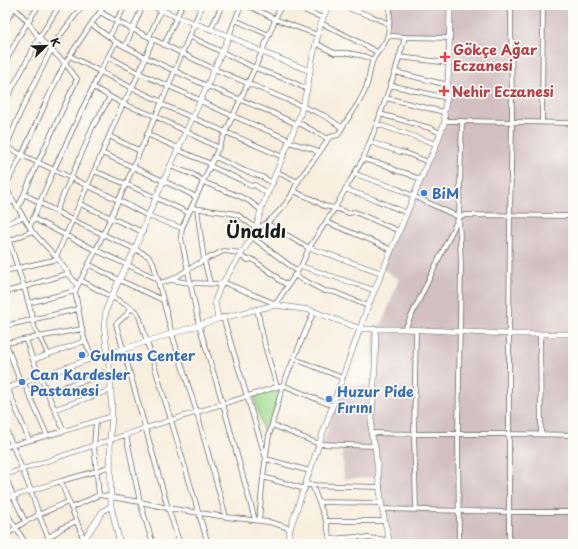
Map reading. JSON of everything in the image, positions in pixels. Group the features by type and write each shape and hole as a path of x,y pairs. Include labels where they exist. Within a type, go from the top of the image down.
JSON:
{"street":[{"path":"5,63 19,36 39,5"},
{"path":"5,102 39,38 60,5"},
{"path":"82,5 51,49 21,111 6,147 118,200 148,216 182,228"},
{"path":"77,285 57,258 31,228 5,187 22,155 65,63 105,5"},
{"path":"109,37 126,5"},
{"path":"125,47 143,5"},
{"path":"150,5 177,17 229,36 262,52 310,71"},
{"path":"164,45 182,5"},
{"path":"93,358 85,341 74,291 96,250 126,184 162,103 202,5"},
{"path":"211,29 222,5"},
{"path":"120,544 111,506 110,440 112,416 110,373 104,326 106,310 135,249 170,166 229,36 241,5"},
{"path":"247,5 275,19 318,35"},
{"path":"257,520 199,325 181,237 182,228 248,84 281,5"},
{"path":"291,5 377,52"},
{"path":"266,459 247,396 214,300 222,283 252,237 261,210 290,141 302,107 318,35 328,5"},
{"path":"339,5 389,24"},
{"path":"256,228 266,224 284,206 298,182 328,139 338,135 361,98 366,88 373,60 388,37 390,5"},
{"path":"287,544 290,529 368,306 445,122 444,112 448,86 449,63 450,5"},
{"path":"509,544 512,5"},
{"path":"542,122 543,5"},
{"path":"5,23 13,6 28,22 39,38 65,63 77,79 18,208"},
{"path":"57,258 65,236 123,104 139,73 161,10"},
{"path":"100,12 182,54 330,119 338,126 342,127"},
{"path":"235,20 269,35"},
{"path":"91,24 125,47 207,86 241,99 296,124 301,124 328,139"},
{"path":"189,36 255,68 290,80 307,89"},
{"path":"388,37 450,38"},
{"path":"6,388 93,358 221,318 275,304 301,266 309,248 335,208 363,159 395,72 405,37"},
{"path":"48,354 36,331 24,287 7,242 31,228 33,218 54,170 100,72 116,42"},
{"path":"316,43 334,53 348,53 364,56 373,60"},
{"path":"70,56 162,103 283,157"},
{"path":"109,57 139,73 233,116 290,141 313,149 319,153"},
{"path":"399,57 449,63"},
{"path":"395,72 448,86"},
{"path":"390,85 446,98"},
{"path":"93,87 123,104 155,116 219,148"},
{"path":"56,211 92,128 110,97"},
{"path":"386,98 444,112"},
{"path":"380,114 430,128 440,133"},
{"path":"459,544 458,434 461,264 459,217 462,121"},
{"path":"445,122 573,123"},
{"path":"377,124 436,144"},
{"path":"147,134 251,186 255,185 268,194"},
{"path":"109,136 140,151"},
{"path":"370,142 406,153 428,162"},
{"path":"102,153 196,197"},
{"path":"214,157 273,183"},
{"path":"363,159 388,166 421,180"},
{"path":"170,166 186,171 201,179 203,182 239,196 261,210"},
{"path":"94,171 189,213"},
{"path":"277,172 298,182"},
{"path":"355,174 398,189 459,217 466,215 573,216"},
{"path":"345,189 407,213"},
{"path":"294,191 324,206 348,213 355,212 399,231"},
{"path":"24,194 72,220 135,249 148,256 153,262 172,334 197,413 226,517"},
{"path":"5,205 14,201"},
{"path":"80,204 142,232"},
{"path":"192,208 238,215 256,228"},
{"path":"197,209 204,260 210,283"},
{"path":"5,224 24,217"},
{"path":"405,329 459,217"},
{"path":"33,218 65,236 159,281 171,280 190,283 222,283 275,304 314,311 361,329 405,329 540,335 573,334"},
{"path":"326,222 391,250"},
{"path":"266,224 309,248 382,273"},
{"path":"252,237 297,271"},
{"path":"171,280 204,260 224,251 241,255 248,260 252,259 279,280 288,285"},
{"path":"5,271 57,258"},
{"path":"88,264 163,300"},
{"path":"301,266 374,290"},
{"path":"5,292 69,273"},
{"path":"294,276 324,291 334,292 368,306"},
{"path":"80,280 137,312 172,420 208,544"},
{"path":"29,303 74,291"},
{"path":"131,308 116,324 168,508 180,544"},
{"path":"5,326 78,309"},
{"path":"257,309 265,346 277,387"},
{"path":"257,520 267,445 272,425 283,385 314,311"},
{"path":"46,435 22,383 5,340 26,340 82,329"},
{"path":"330,539 356,536 389,542 382,509 375,446 371,433 376,367 376,330"},
{"path":"416,330 414,434 416,510"},
{"path":"540,335 541,434"},
{"path":"26,340 40,377 64,431"},
{"path":"33,360 85,341"},
{"path":"295,359 343,378"},
{"path":"48,394 66,386 110,373"},
{"path":"5,382 6,388 29,440"},
{"path":"26,521 13,496 5,475 146,428 283,385 333,406"},
{"path":"55,409 111,390"},
{"path":"5,447 112,416"},
{"path":"96,420 94,446 99,495"},
{"path":"272,425 319,444 375,446"},
{"path":"5,427 31,491 38,515 51,544"},
{"path":"371,433 509,433 573,435"},
{"path":"126,435 140,502 153,544"},
{"path":"260,438 267,445"},
{"path":"266,459 310,471"},
{"path":"5,498 110,466"},
{"path":"263,477 305,487 312,485 380,487"},
{"path":"61,480 68,502 77,521 83,543"},
{"path":"312,485 326,521 331,544"},
{"path":"71,508 99,495 168,508 257,520 290,529"},
{"path":"5,537 16,527 26,521 68,502"},
{"path":"319,502 382,503"},
{"path":"83,543 103,511 111,506"},
{"path":"382,509 573,512"},
{"path":"5,516 7,514 26,544"},
{"path":"48,538 62,528 77,521"},
{"path":"326,521 385,521"}],"shaded area":[{"path":"389,5 573,5 573,544 392,544 377,477 344,479 342,449 322,447 343,385 372,384 374,326 382,324 399,279 381,268 446,110 447,35 389,33"}],"green space":[{"path":"276,389 279,393 266,435 264,434 254,396"}],"place":[{"name":"Gökçe Ağar Eczanesi","path":"445,57"},
{"name":"Nehir Eczanesi","path":"444,91"},
{"name":"BiM","path":"424,193"},
{"name":"Gulmus Center","path":"82,355"},
{"name":"Can Kardesler Pastanesi","path":"22,382"},
{"name":"Huzur Pide Fırını","path":"329,399"}],"district":[{"name":"Ünaldı","path":"256,230"}]}
